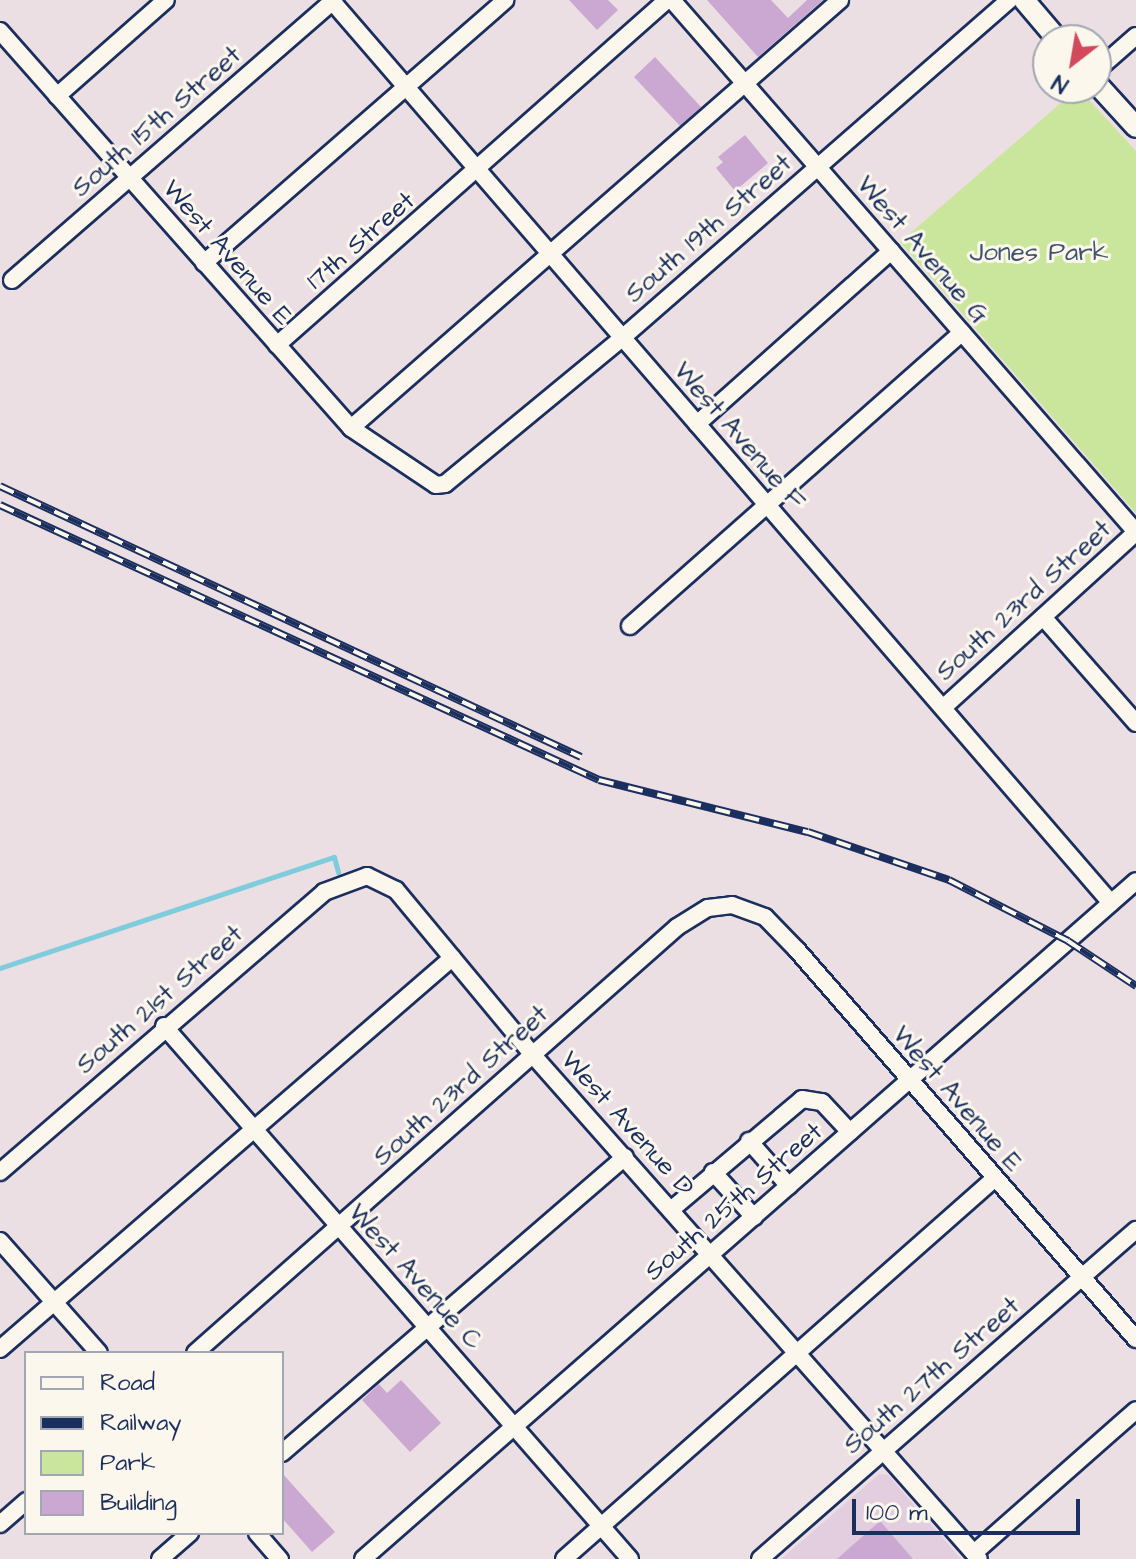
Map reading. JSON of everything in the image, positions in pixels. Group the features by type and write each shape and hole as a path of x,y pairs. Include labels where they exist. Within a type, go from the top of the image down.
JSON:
{"main road":[{"path":"1024,0 1044,24"},
{"path":"1112,101 1136,127"}],"street":[{"path":"57,96 166,0"},
{"path":"204,263 505,0"},
{"name":"West Avenue G","path":"670,0 1136,532"},
{"name":"17th Street","path":"277,345 477,173 670,0"},
{"path":"351,428 840,0"},
{"name":"South 19th Street","path":"436,485 445,484 622,338 1009,0"},
{"name":"West Avenue F","path":"332,1 477,173 945,706 1111,903"},
{"name":"South 15th Street","path":"12,280 332,1"},
{"name":"West Avenue E","path":"0,31 351,428 436,485"},
{"path":"1112,57 1136,36"},
{"path":"697,424 891,251"},
{"path":"630,626 962,332"},
{"name":"South 23rd Street","path":"945,706 1136,532"},
{"path":"1043,617 1136,723"},
{"name":"West Avenue D","path":"361,878 396,890 532,1054 712,1253 977,1556"},
{"name":"South 21st Street","path":"0,1172 164,1026 324,892 361,878"},
{"name":"South 25th Street","path":"363,1559 1136,881"},
{"name":"West Avenue E","path":"732,905 765,917 1136,1339"},
{"name":"South 23rd Street","path":"197,1351 677,927 708,908 732,905"},
{"path":"0,1349 452,958"},
{"name":"West Avenue C","path":"164,1026 630,1559"},
{"path":"672,1209 802,1099 822,1102 850,1132"},
{"path":"749,1141 789,1186"},
{"path":"284,1451 426,1325 625,1157"},
{"path":"713,1172 754,1217"},
{"path":"564,1559 995,1178"},
{"name":"South 27th Street","path":"760,1559 1136,1230"},
{"path":"0,1241 97,1351"},
{"path":"977,1556 1136,1410"},
{"path":"0,1524 24,1503"},
{"path":"160,1559 188,1535"},
{"path":"259,1535 280,1559"}],"shaded area":[{"path":"879,1474 888,1475 961,1559 781,1559"}],"green space":[{"name":"Jones Park","path":"1060,104 1093,104 1136,151 1136,513 900,242"}],"building":[{"path":"569,0 608,0 618,10 597,30"},
{"path":"707,0 771,0 788,18 807,0 823,0 758,57"},
{"path":"655,57 701,107 680,126 634,77"},
{"path":"745,135 768,163 735,191 716,168 723,162 718,157"},
{"path":"401,1380 441,1423 410,1452 362,1400 379,1384 387,1393"},
{"path":"284,1475 335,1532 312,1552 284,1520"},
{"path":"880,1521 913,1559 837,1559"}],"waterway":[{"path":"0,968 334,857 338,872"}],"railway":[{"path":"0,486 581,757"},
{"path":"0,505 599,780 808,832 949,880 1068,941 1136,986"}]}
